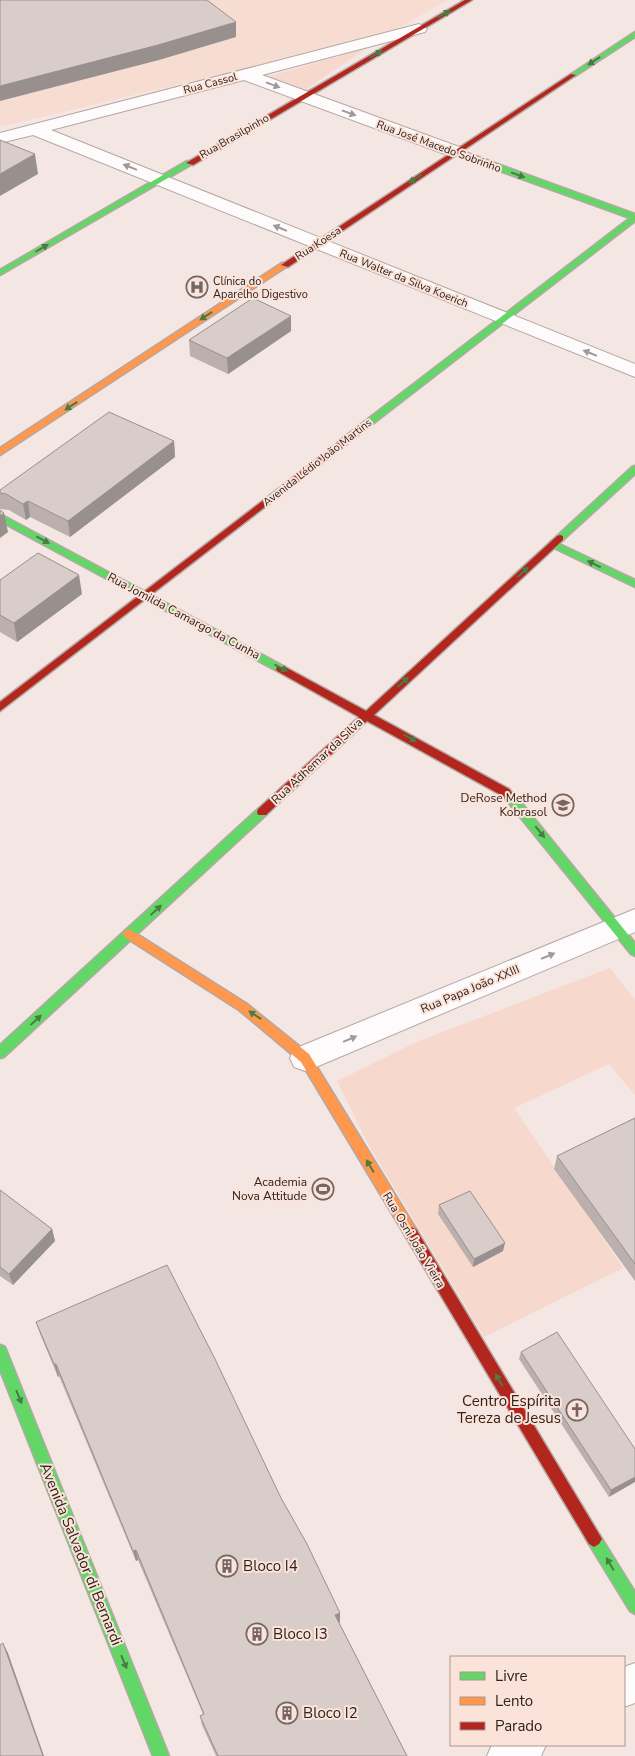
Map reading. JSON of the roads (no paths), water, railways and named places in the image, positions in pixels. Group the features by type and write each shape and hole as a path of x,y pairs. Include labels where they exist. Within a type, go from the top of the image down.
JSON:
{"street":[{"name":"Rua Brasilpinho","path":"0,272 469,0"},
{"name":"Rua Cassol","path":"0,138 419,29"},
{"name":"Rua Koesa","path":"0,452 635,34"},
{"name":"Rua José Macedo Sobrinho","path":"244,74 635,217"},
{"name":"Rua Walter da Silva Koerich","path":"34,129 635,371"},
{"name":"Avenida Lédio João Martins","path":"0,707 635,217"},
{"name":"Rua Adhemar da Silva","path":"0,1053 635,469"},
{"name":"Rua Jomilda Camargo da Cunha","path":"0,517 367,715 505,792 626,924 635,951"},
{"path":"553,544 635,584"},
{"name":"Rua Papa João XXIII","path":"305,1058 626,924"},
{"name":"Rua Osni João Vieira","path":"129,934 262,1019 305,1058 635,1606"},
{"name":"Avenida Salvador di Bernardi","path":"0,1352 161,1756"},
{"path":"506,1756 524,1746"}],"place":[{"name":"Clínica do Aparelho Digestivo","path":"197,287"},
{"name":"DeRose Method Kobrasol","path":"563,805"},
{"name":"Academia Nova Attitude","path":"323,1189"},
{"name":"Centro Espírita Tereza de Jesus","path":"577,1410"},
{"name":"Bloco I4","path":"227,1566"},
{"name":"Bloco I3","path":"257,1634"},
{"name":"Bloco I2","path":"287,1713"}]}
